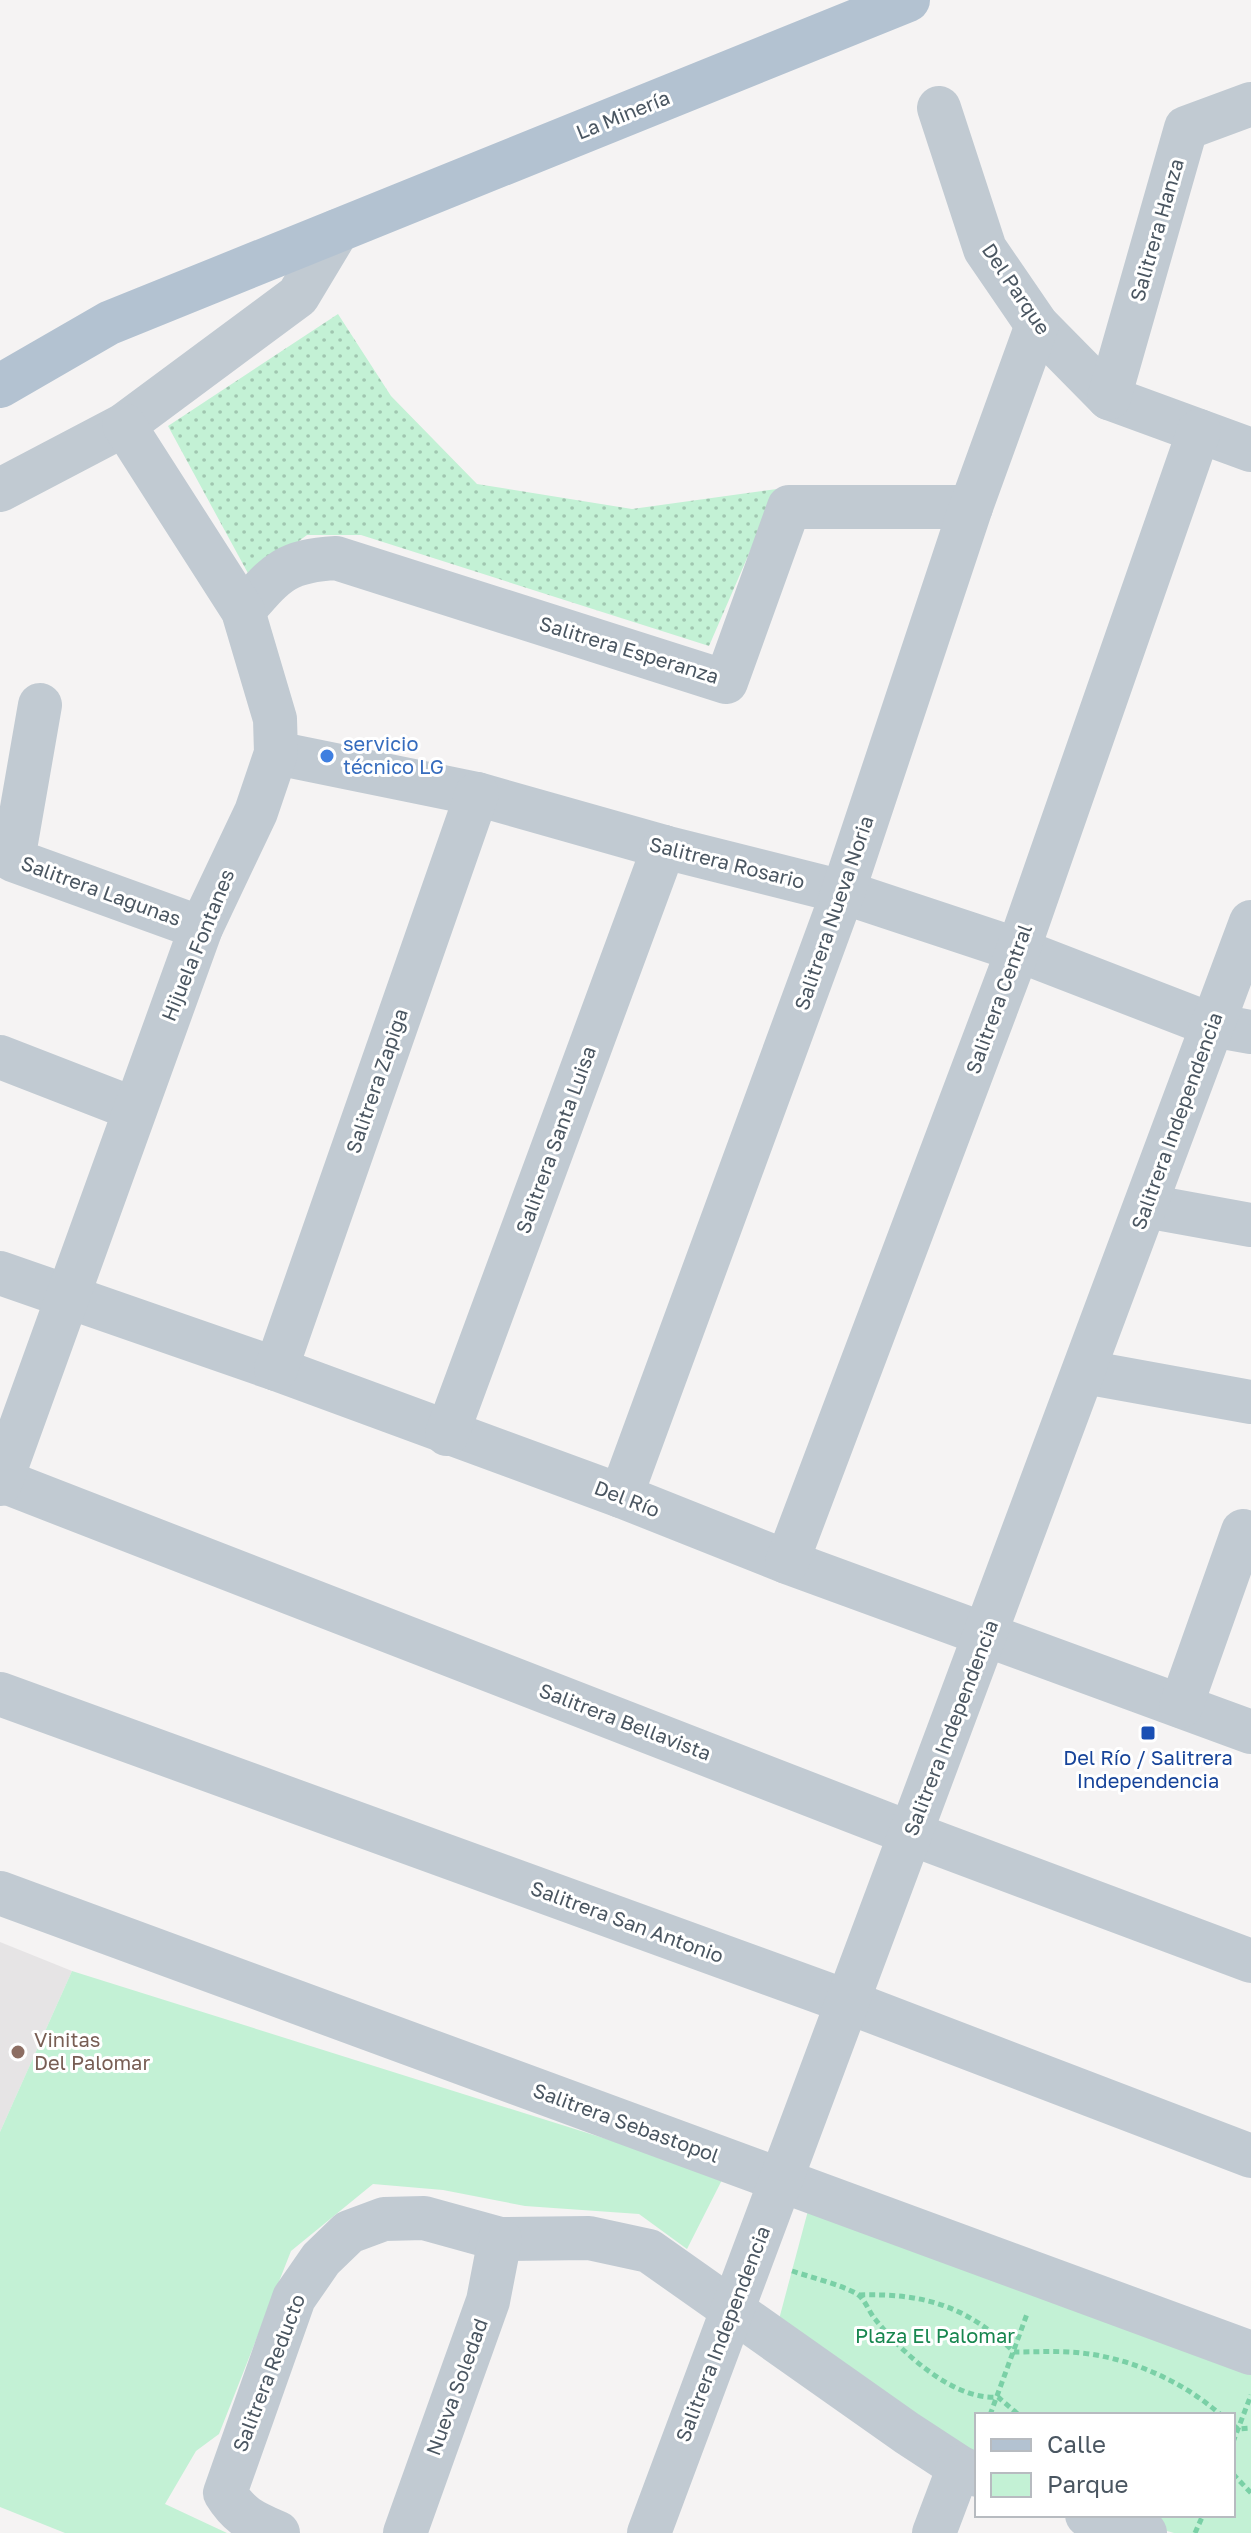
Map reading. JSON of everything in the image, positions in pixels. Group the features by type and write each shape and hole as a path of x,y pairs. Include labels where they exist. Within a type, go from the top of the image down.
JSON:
{"main road":[{"name":"La Minería","path":"0,386 109,323 908,0"}],"street":[{"name":"Salitrera Hanza","path":"1109,398 1186,128 1251,104"},
{"name":"Del Parque","path":"939,108 985,249 1037,325 1109,398 1251,450"},
{"path":"0,490 124,425 298,296 337,231"},
{"name":"Salitrera Nueva Noria","path":"621,1496 843,892 971,507 1037,325"},
{"name":"Hijuela Fontanes","path":"0,1481 201,928 256,812 276,753 275,719 243,611 124,425"},
{"name":"Salitrera Central","path":"787,1562 1018,950 1199,431"},
{"name":"Salitrera Esperanza","path":"243,611 275,575 289,565 336,558 726,682 789,507 971,507"},
{"name":"Salitrera Lagunas","path":"40,705 13,860 201,928"},
{"name":"Salitrera Rosario","path":"276,753 477,794 664,847 843,892 1018,950 1232,1028"},
{"name":"Salitrera Zapiga","path":"276,1369 477,794"},
{"name":"Salitrera Santa Luisa","path":"447,1434 664,847"},
{"name":"Salitrera Independencia","path":"649,2533 1146,1206 1232,1028 1251,922"},
{"path":"0,1057 134,1109"},
{"path":"1146,1206 1251,1225"},
{"name":"Del Río","path":"0,1273 276,1369 621,1496 787,1562 1251,1732"},
{"path":"1085,1372 1251,1402"},
{"name":"Salitrera Bellavista","path":"0,1481 912,1834 1251,1961"},
{"path":"1181,1706 1243,1531"},
{"name":"Salitrera San Antonio","path":"0,1694 848,2002 1251,2156"},
{"name":"Salitrera Sebastopol","path":"0,1893 1251,2353"},
{"name":"Salitrera Reducto","path":"278,2533 245,2518 225,2493 294,2298 321,2259 349,2232 384,2219 424,2218 500,2239 589,2238 649,2251 907,2433 968,2471"},
{"name":"Nueva Soledad","path":"405,2533 488,2301 500,2239"},
{"path":"934,2533 968,2471"},
{"path":"1093,2517 1145,2533"}],"path":[{"path":"752,2256 859,2295 885,2294 931,2301 985,2325 1014,2352 1097,2355 1136,2366 1188,2390 1218,2413"},
{"path":"991,2413 1041,2276"},
{"path":"859,2295 894,2340 937,2377 969,2394 984,2398 998,2397 1017,2413"},
{"path":"1251,2394 1236,2427 1251,2428"},
{"path":"1235,2476 1251,2493"}],"shaded area":[{"name":"Vinitas Del Palomar","path":"0,1942 72,1971 0,2132"}],"green space":[{"path":"338,314 391,396 477,484 632,509 777,489 709,646 361,535 307,535 250,577 168,426"},
{"path":"72,1971 724,2176 687,2249 639,2214 525,2206 443,2190 373,2184 291,2251 219,2434 196,2451 165,2504 227,2533 65,2533 0,2507 0,2132"},
{"name":"Plaza El Palomar","path":"813,2192 1251,2359 1251,2533 1174,2533 1118,2517 1235,2517 1235,2413 975,2413 975,2457 774,2338"}],"place":[{"name":"servicio técnico LG","path":"327,756"},
{"name":"Del Río / Salitrera Independencia","path":"1148,1733"},
{"name":"Vinitas Del Palomar","path":"18,2052"}]}
